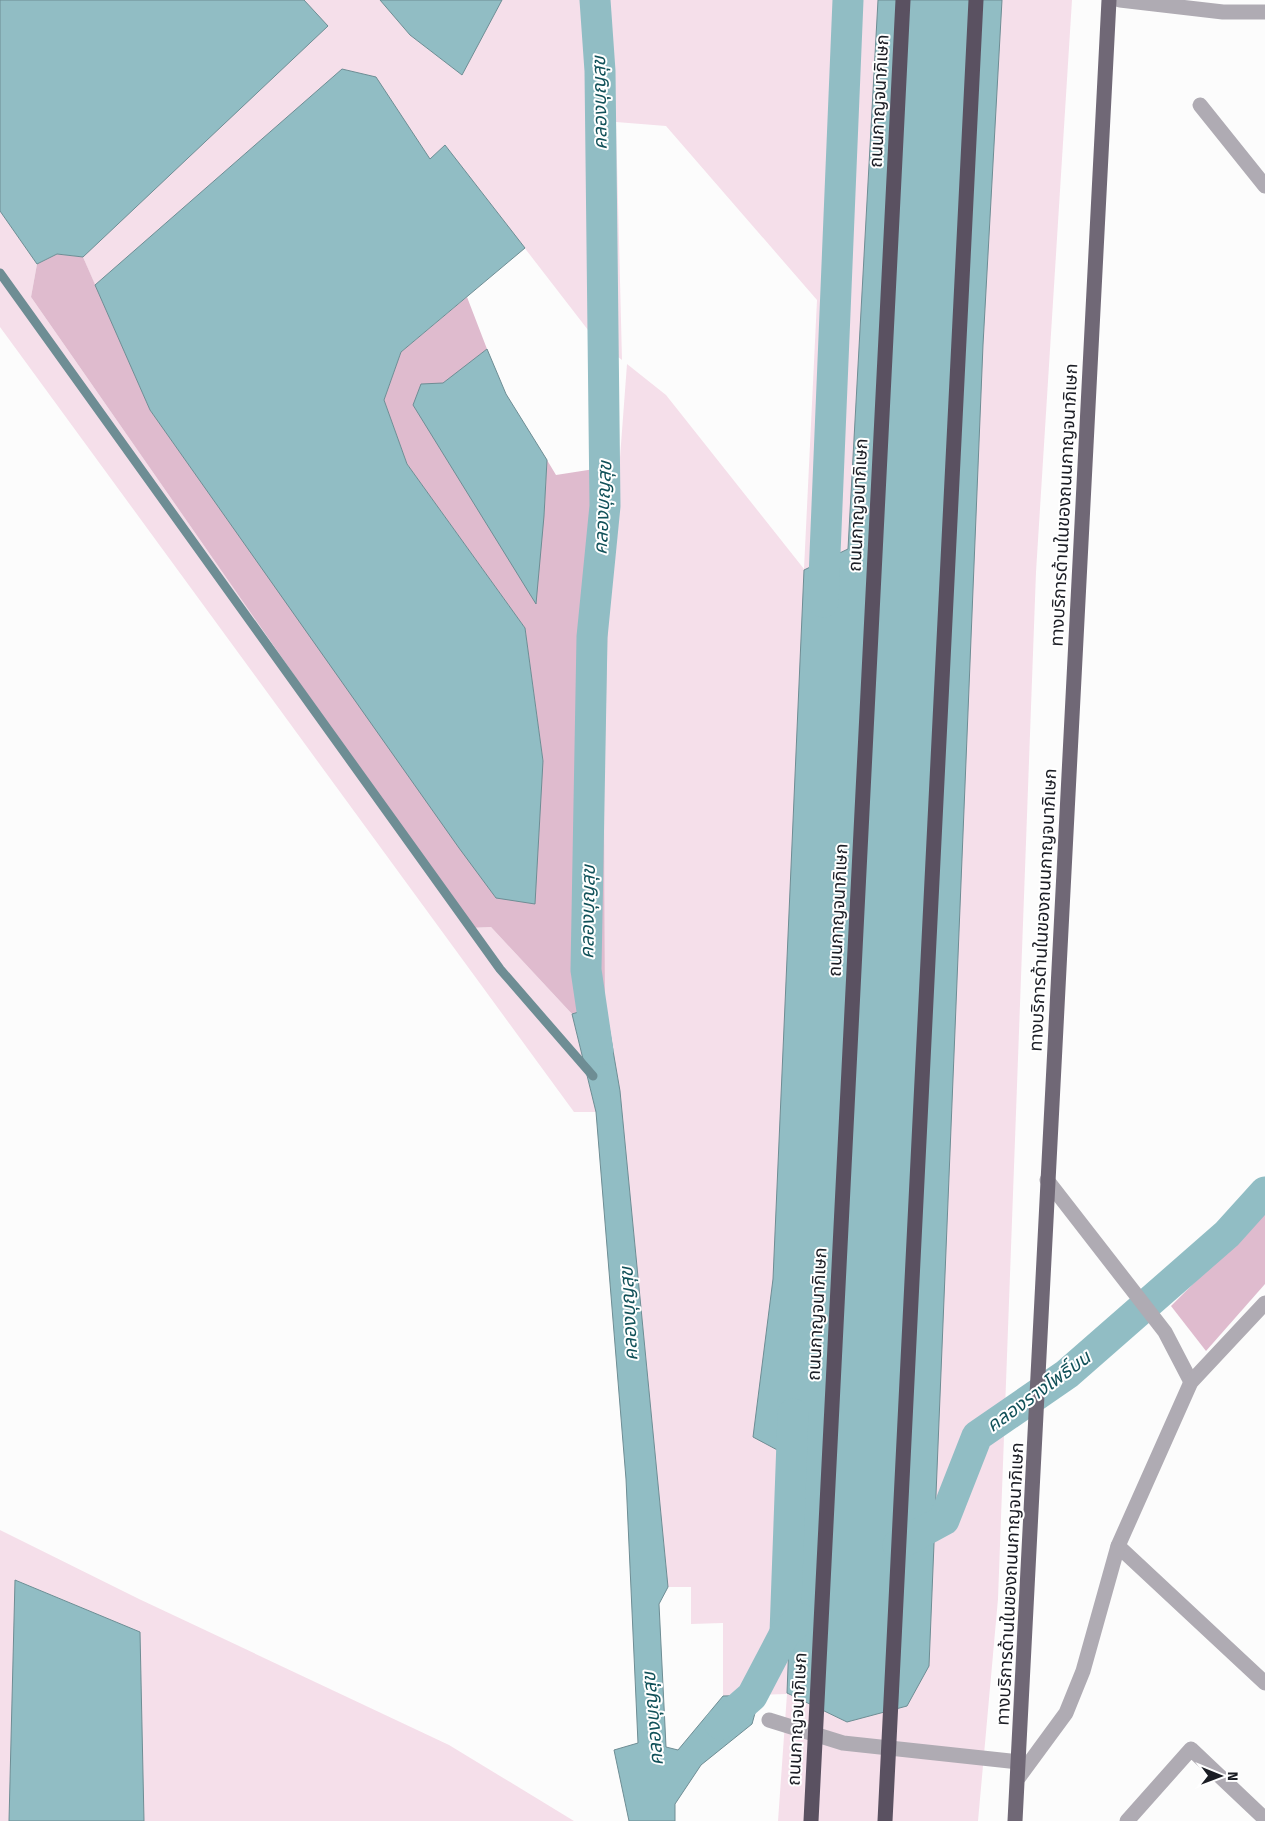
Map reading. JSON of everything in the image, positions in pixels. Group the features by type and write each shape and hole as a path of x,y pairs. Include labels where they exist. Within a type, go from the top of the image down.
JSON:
{"highway":[{"name":"ถนนกาญจนาภิเษก","path":"811,1821 902,0"},
{"path":"885,1821 976,0"}],"main road":[{"name":"ทางบริการด้านในของถนนกาญจนาภิเษก","path":"1015,1821 1109,0"}],"street":[{"path":"1120,0 1224,12 1265,12"},
{"path":"1200,105 1265,186"},
{"path":"1047,1180 1165,1332 1191,1382"},
{"path":"769,1720 843,1743 1019,1770 1066,1713 1083,1672 1118,1546 1191,1382 1265,1303"},
{"path":"1118,1546 1265,1683"},
{"path":"1128,1821 1191,1749 1265,1818"}],"shaded area":[{"path":"304,0 380,0 410,35 462,75 502,0 1072,0 1036,572 998,1599 978,1821 778,1821 787,1694 723,1696 723,1623 691,1624 691,1587 668,1587 620,1091 605,1004 604,790 608,618 627,364 666,395 804,569 817,300 666,126 616,122 622,360 595,339 445,145 430,159 376,77 343,69 95,285 83,257 327,26"},
{"path":"0,211 37,264 31,297 470,928 491,927 572,1014 596,1112 574,1112 0,327"},
{"path":"57,254 83,257 150,410 496,898 543,761 525,628 407,464 384,400 401,352 467,297 487,349 443,384 421,384 544,516 547,460 556,475 620,465 608,618 604,790 605,1004 572,1014 491,927 470,928 31,297 37,264"},
{"path":"1265,1212 1265,1284 1206,1351 1171,1306"},
{"path":"0,1530 139,1599 449,1745 574,1821 144,1821 140,1632 16,1580 9,1821 0,1821"}],"water":[{"path":"0,0 304,0 328,26 83,257 57,254 37,264 0,211"},
{"path":"380,0 502,0 462,75 410,35"},
{"path":"878,0 1002,0 983,345 929,1666 907,1706 847,1722 787,1693 796,1460 753,1437 773,1279 804,570 848,549"},
{"path":"342,69 376,77 430,159 445,145 525,248 401,352 384,400 407,464 525,628 543,761 535,904 496,898 459,848 150,410 95,285"},
{"path":"487,349 506,394 547,460 536,604 413,405 421,384 443,383"},
{"path":"605,1004 620,1091 668,1587 659,1604 666,1747 678,1750 723,1696 760,1695 752,1724 701,1765 675,1804 675,1821 629,1821 614,1750 638,1743 626,1479 596,1112 572,1014"},
{"path":"15,1580 140,1632 144,1821 9,1821"}],"waterway":[{"name":"คลองบุญสุข","path":"595,0 600,71 605,506 592,637 586,970 598,1051"},
{"path":"823,602 848,0"},
{"path":"0,273 500,969 593,1076"},
{"name":"คลองรางโพธิ์บน","path":"898,1545 944,1520 977,1436 1067,1374 1227,1234 1265,1192"},
{"path":"785,1633 793,1414"},
{"name":"คลองรางโพธิ์บน","path":"720,1724 752,1696 785,1633 801,1619"}]}
